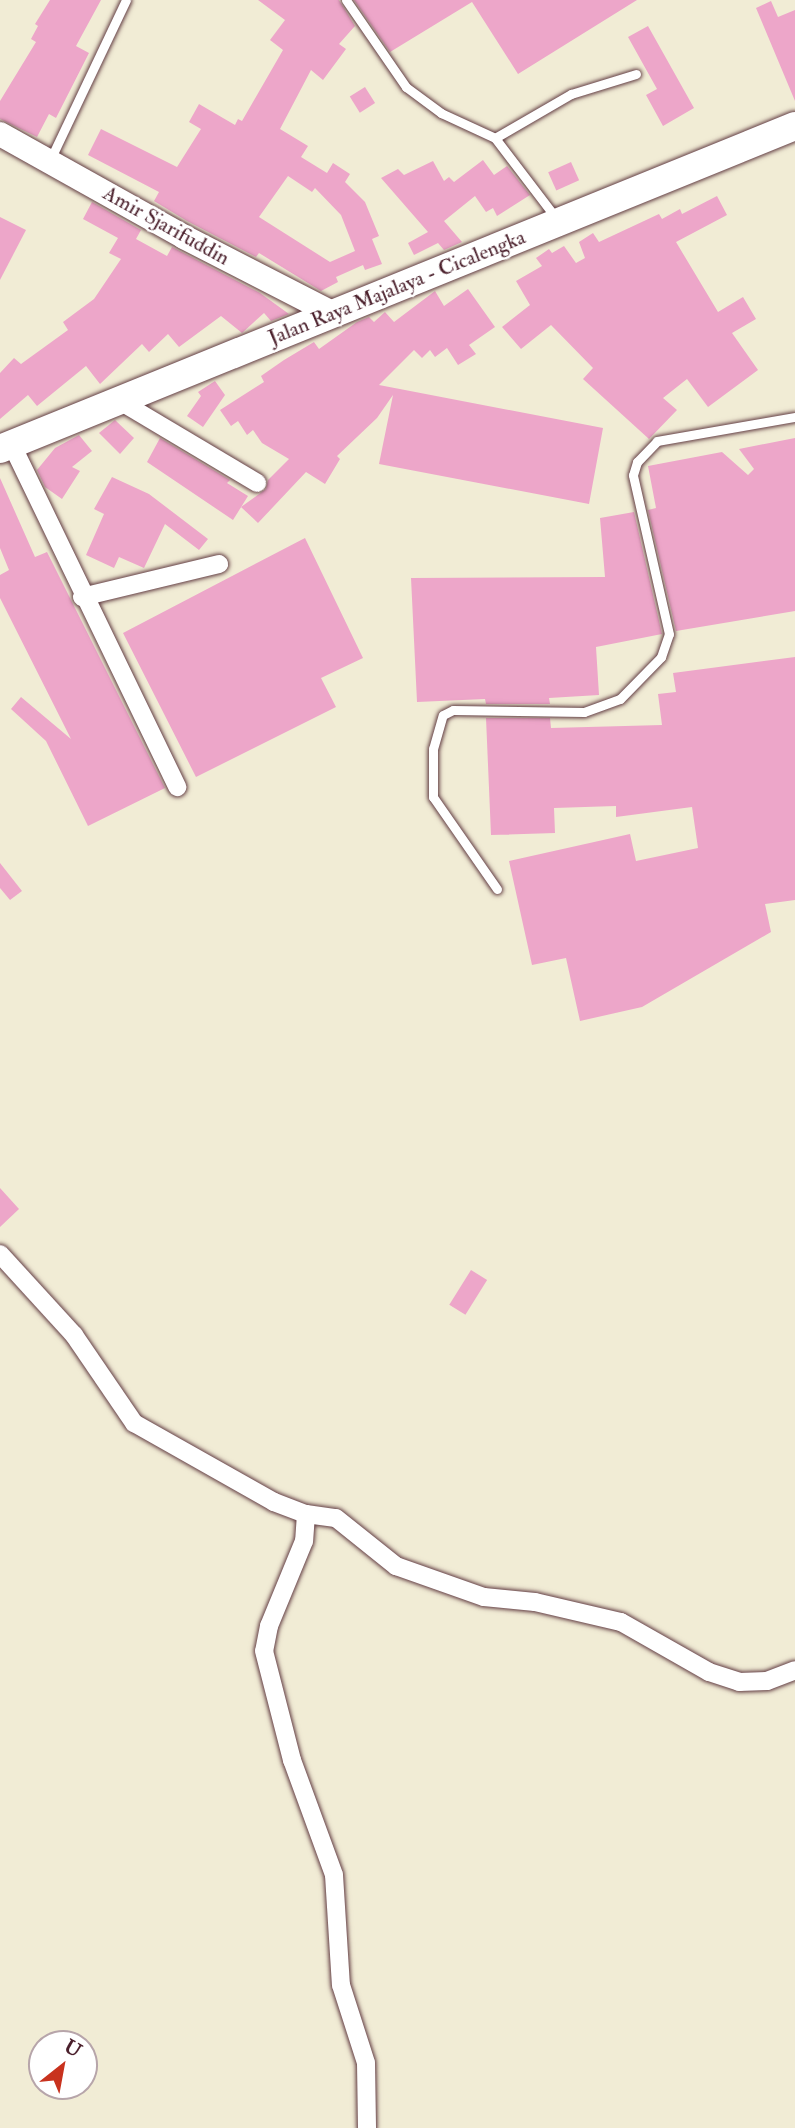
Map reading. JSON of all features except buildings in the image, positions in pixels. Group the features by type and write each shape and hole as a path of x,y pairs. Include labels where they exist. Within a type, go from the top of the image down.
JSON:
{"main road":[{"name":"Jalan Raya Majalaya - Cicalengka","path":"6,447 795,127"},
{"name":"Amir Sjarifuddin","path":"0,134 184,237 334,314"}],"street":[{"path":"118,400 257,483"},
{"path":"6,447 177,787"},
{"path":"82,597 219,564"},
{"path":"0,1254 74,1335 134,1423 255,1493 306,1514 336,1518 396,1566 484,1597 535,1602 621,1622 709,1672 739,1682 767,1681 795,1670"},
{"path":"306,1514 304,1541 269,1626 264,1651 292,1760 334,1875 341,1985 366,2063 367,2128"}],"lane":[{"path":"49,161 126,0"},
{"path":"346,0 406,87 441,113 495,138 559,223"},
{"path":"495,138 571,94 636,74"},
{"path":"498,889 433,797 434,739 443,715 453,710 584,712 620,699 661,657 669,635 633,475 637,462 657,441 795,417"}]}
